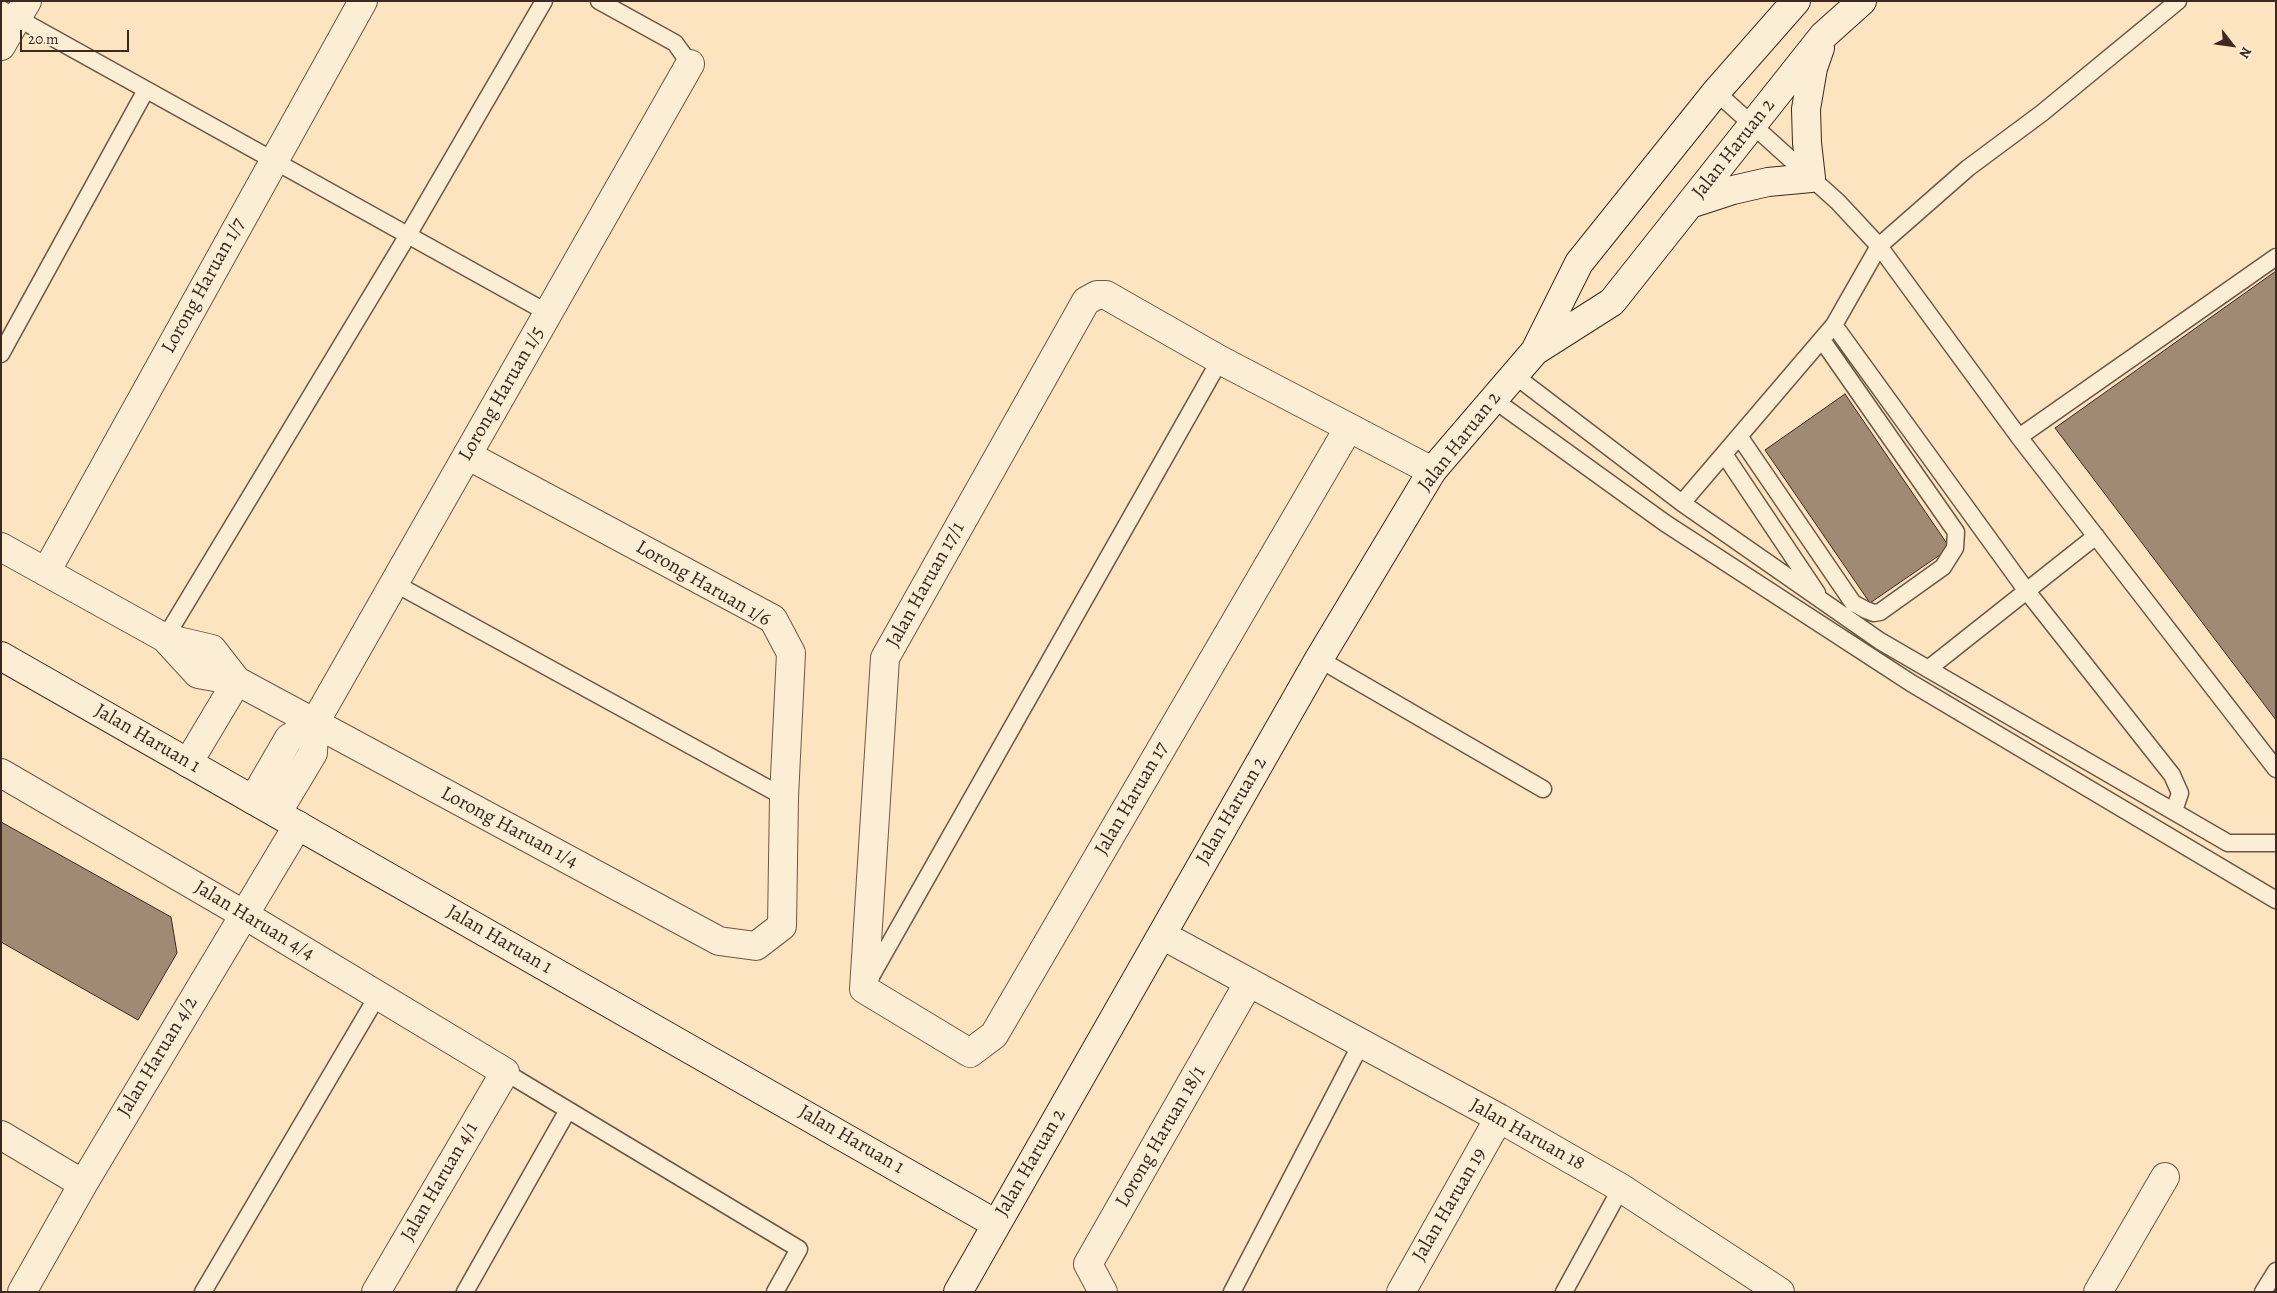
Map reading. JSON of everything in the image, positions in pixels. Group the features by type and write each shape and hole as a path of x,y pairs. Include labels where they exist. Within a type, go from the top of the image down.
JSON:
{"street":[{"name":"Lorong Haruan 1/7","path":"46,572 363,1"},
{"name":"Jalan Haruan 2","path":"963,1289 996,1224 1319,659 1432,471 1535,350 1579,263 1716,92 1796,1"},
{"name":"Jalan Haruan 2","path":"1535,350 1612,302 1823,36 1862,1"},
{"path":"1,46 15,9"},
{"path":"1690,204 1768,182 1811,178 1806,109 1813,68 1823,36"},
{"name":"Lorong Haruan 1/5","path":"287,819 313,753 314,724 690,64"},
{"name":"Jalan Haruan 17/1","path":"864,989 884,658 1086,301 1097,295 1106,295 1220,360"},
{"path":"1220,360 1348,429 1432,471"},
{"name":"Jalan Haruan 17","path":"864,989 970,1053 994,1035 1348,429"},
{"name":"Lorong Haruan 1/6","path":"467,455 773,619 790,653 784,797 782,926"},
{"name":"Lorong Haruan 1/4","path":"1,547 165,638 198,674 237,681 719,941 756,946 782,926"},
{"name":"Jalan Haruan 1","path":"1,656 996,1224"},
{"path":"188,763 237,681"},
{"path":"253,800 289,738 314,724"},
{"name":"Jalan Haruan 4/4","path":"1,773 243,914 505,1072"},
{"name":"Jalan Haruan 4/2","path":"22,1292 83,1184 243,914 287,819"},
{"name":"Jalan Haruan 18","path":"1162,935 1500,1118 1621,1188 1766,1288"},
{"name":"Lorong Haruan 18/1","path":"1103,1292 1088,1264 1258,987"},
{"name":"Jalan Haruan 4/1","path":"376,1292 505,1072"},
{"name":"Jalan Haruan 19","path":"1401,1292 1500,1118"},
{"path":"1,1135 83,1184"},
{"path":"2098,1292 2164,1177"}],"lane":[{"path":"165,638 408,235 544,1"},
{"path":"599,1 675,44 690,64"},
{"path":"1682,503 1834,325 1880,246 1968,168 2042,113 2178,1"},
{"path":"15,9 146,90 548,313"},
{"path":"1,354 146,90"},
{"path":"1716,92 1811,178 1880,246 2019,437 2276,769"},
{"path":"2019,437 2276,257"},
{"path":"1834,325 2026,590 2172,775 2180,792 2174,811"},
{"path":"1739,436 1854,603 1874,613 1880,612 1944,567 1955,548 1956,532 1822,340"},
{"path":"864,989 1220,360"},
{"path":"1514,375 1682,503 1880,641 2228,843 2276,843"},
{"path":"1493,399 1664,523 1911,683 2276,900"},
{"path":"1724,454 1822,601"},
{"path":"1928,669 2096,536"},
{"path":"394,583 784,797"},
{"path":"1319,659 1543,789"},
{"path":"203,1292 378,995"},
{"path":"1232,1292 1361,1044"},
{"path":"505,1072 799,1249 775,1292"},
{"path":"465,1292 568,1110"},
{"path":"1564,1292 1621,1188"},
{"path":"2264,1292 2276,1271"}],"building":[{"path":"2276,271 2276,720 2055,428"},
{"path":"1845,394 1950,548 1870,603 1765,450"},
{"path":"1,822 171,917 177,953 138,1020 1,942"}]}
